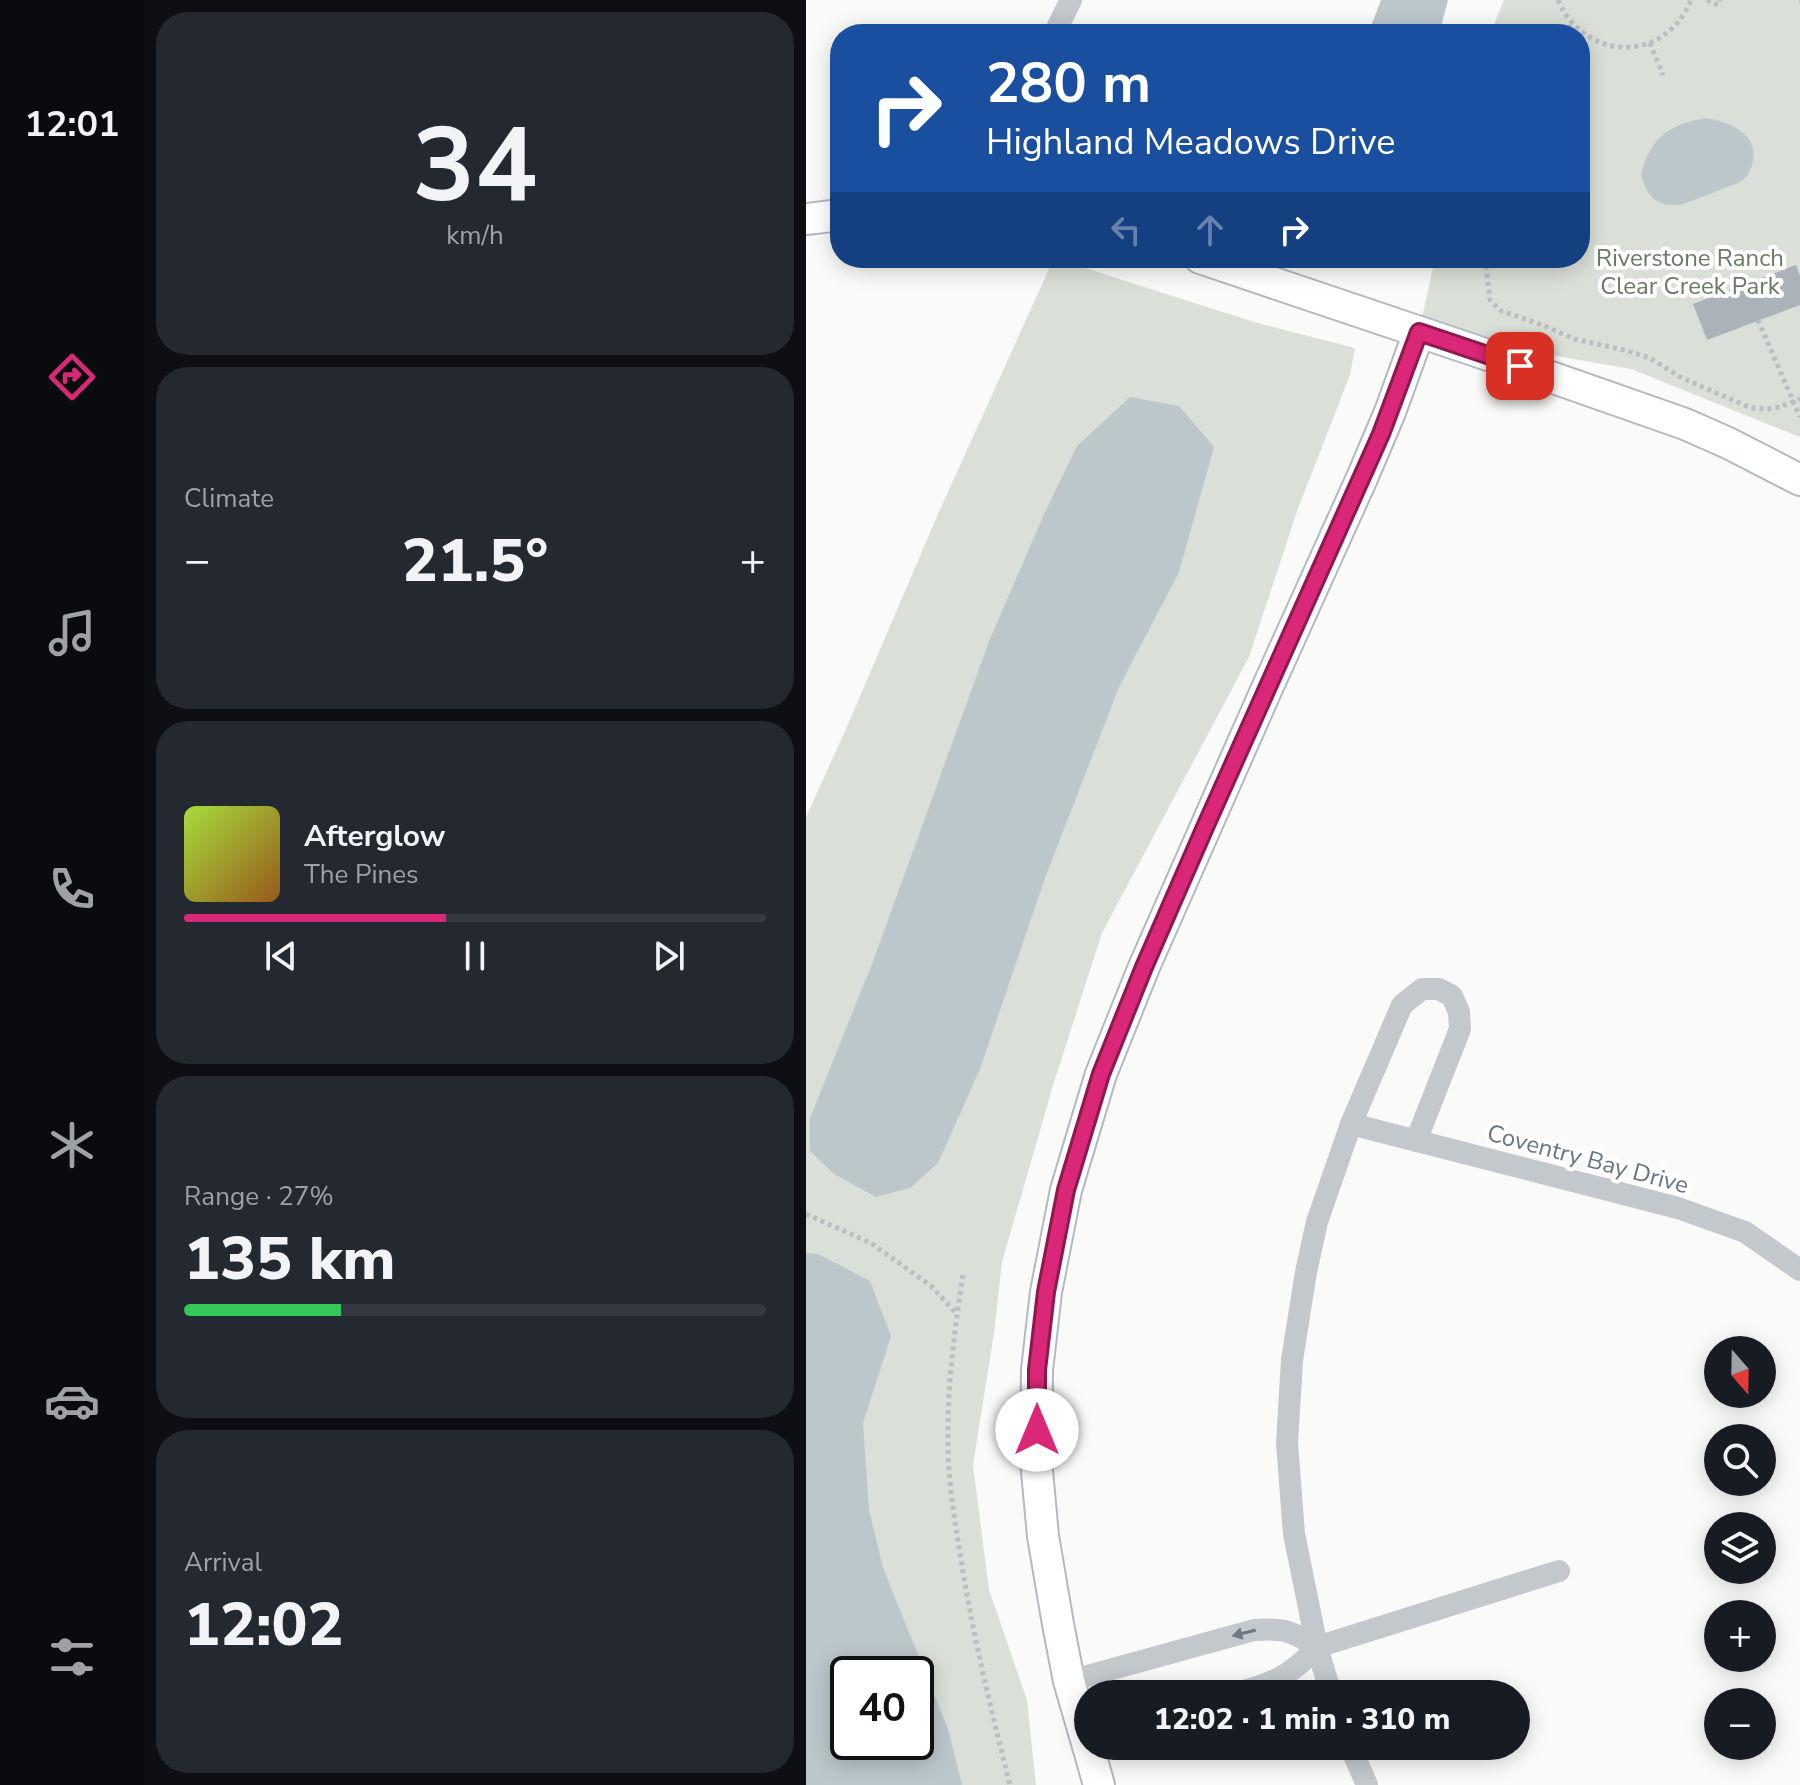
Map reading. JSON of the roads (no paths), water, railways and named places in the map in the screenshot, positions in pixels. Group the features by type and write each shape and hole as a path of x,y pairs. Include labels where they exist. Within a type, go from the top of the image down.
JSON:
{"street":[{"path":"1059,24 1071,0"},
{"path":"806,219 830,216"},
{"path":"1230,268 1685,424 1800,480"},
{"path":"1074,1697 1043,1536 1036,1460 1039,1355 1046,1292 1066,1190 1101,1074 1144,967 1362,478 1419,332"},
{"path":"1327,1680 1294,1534 1287,1443 1292,1360 1306,1272 1317,1222 1351,1124 1402,1005 1422,989 1439,989 1452,996 1459,1012 1460,1029 1416,1141"},
{"name":"Coventry Bay Drive","path":"1351,1124 1678,1208 1745,1232 1800,1270"},
{"path":"1277,1680 1317,1647 1559,1571"},
{"path":"1069,1681 1254,1630 1288,1631 1317,1647"},
{"path":"1092,1760 1099,1785"},
{"path":"1356,1760 1367,1785"}],"park label":[{"name":"Riverstone Ranch Clear Creek Park","path":"1690,272"}]}
